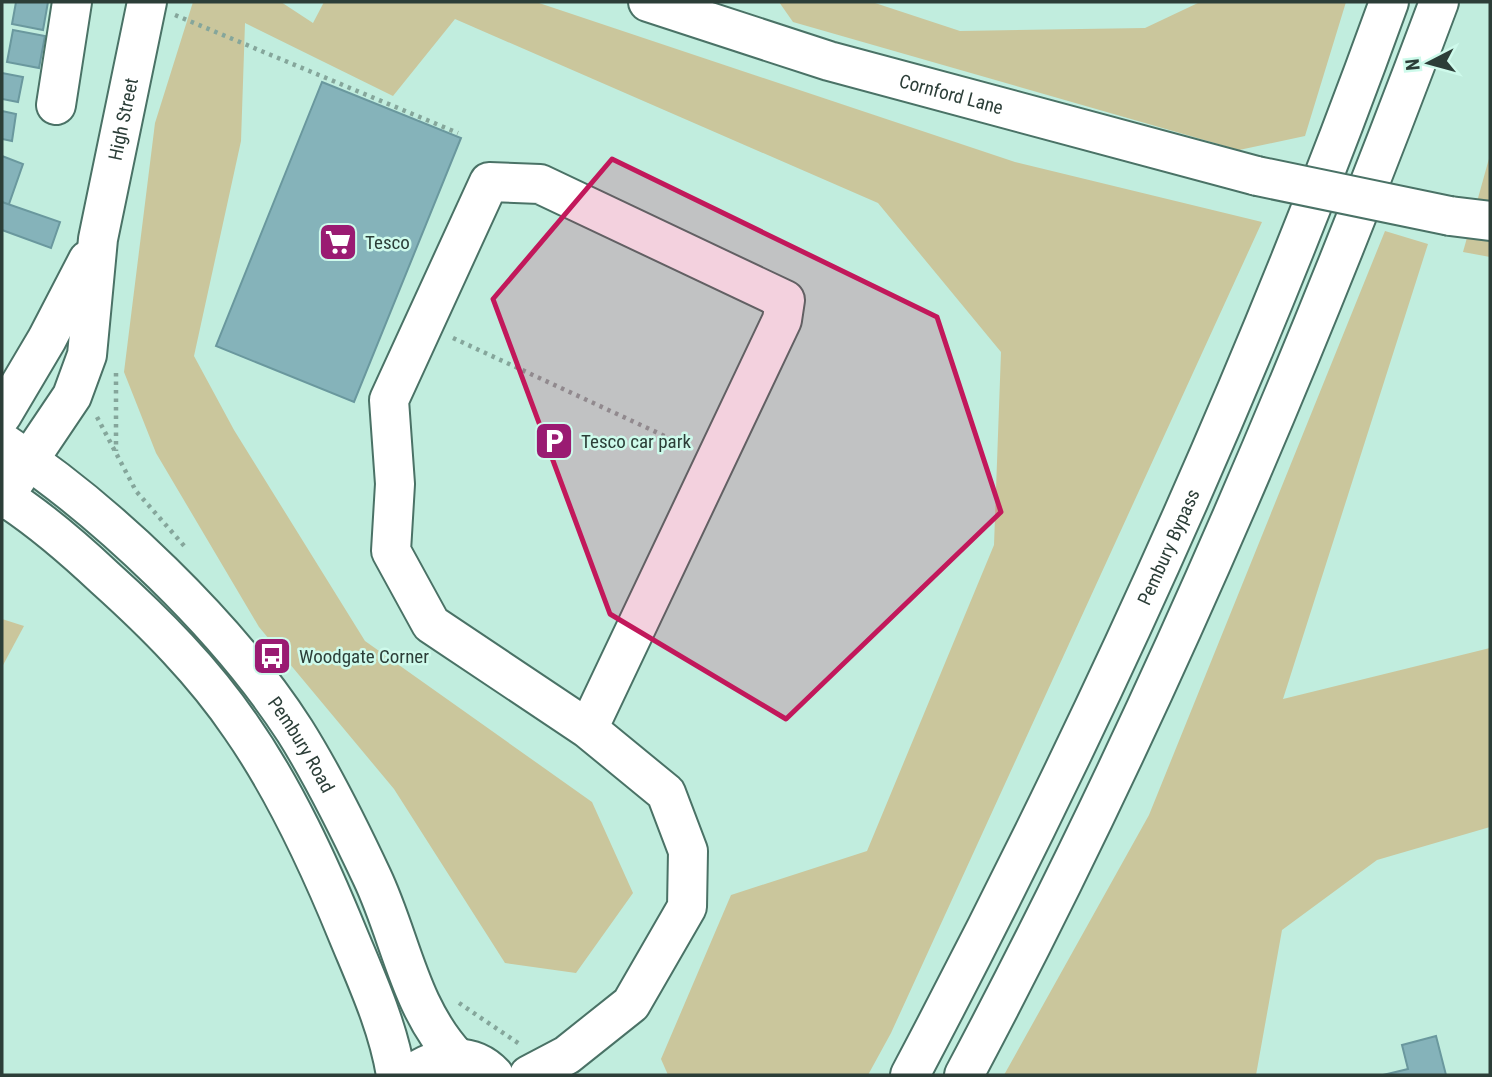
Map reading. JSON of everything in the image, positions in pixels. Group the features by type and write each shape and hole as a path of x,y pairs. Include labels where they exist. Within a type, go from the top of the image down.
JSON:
{"main road":[{"path":"56,105 72,2"},
{"name":"Cornford Lane","path":"648,2 696,7 830,61 1257,176 1450,216 1490,221"},
{"name":"Pembury Bypass","path":"910,1075 970,961 1114,668 1267,317 1390,2"},
{"path":"964,1075 1158,688 1310,331 1439,2"},
{"name":"High Street","path":"3,497 16,452 72,396 87,355 98,239 148,3"},
{"path":"528,1075 567,1055 631,1004 687,907 688,851 666,793 587,729 431,624 391,551 395,484 389,400 489,182 540,184 785,300 782,320 587,729"},
{"name":"High Street","path":"2,415 47,339 98,239"},
{"name":"Pembury Road","path":"16,452 161,572 248,667 295,731 373,879 423,1013 439,1039 457,1058"},
{"name":"Pembury Road","path":"3,497 49,526 127,598 202,675 242,727 271,775 330,892 384,1025 396,1075"},
{"path":"411,1075 439,1059 457,1058 474,1062 494,1075"}],"path":[{"path":"148,3 457,133"},
{"path":"424,324 684,445"}],"highlighted area":[{"path":"612,159 937,317 1001,512 786,719 610,614 493,299"}],"shaded area":[{"path":"193,2 281,2 313,23 324,2 536,2 1015,162 1262,222 891,1033 868,1075 668,1075 661,1059 731,895 867,851 994,545 1001,352 878,203 455,19 393,96 245,23 241,141 194,356 234,430 365,641 592,802 633,893 576,973 505,963 394,789 259,627 156,453 124,372 155,123"},
{"path":"779,2 872,2 960,31 1145,28 1200,2 1346,2 1305,136 1239,150 793,22"},
{"path":"1490,155 1490,257 1463,252"},
{"path":"1385,231 1428,244 1283,699 1490,648 1490,827 1377,860 1282,930 1256,1075 1004,1075 1149,815"},
{"path":"2,619 24,626 2,667"}],"building":[{"path":"16,2 48,2 43,30 12,24"},
{"path":"13,30 45,36 39,68 7,62"},
{"path":"2,73 23,77 18,102 2,99"},
{"name":"Tesco","path":"322,82 461,138 354,402 216,346"},
{"path":"2,111 16,114 12,141 2,139"},
{"path":"2,156 23,164 2,224"},
{"path":"2,202 60,222 51,248 2,230"},
{"path":"1436,1036 1446,1075 1383,1075 1408,1069 1402,1045"}],"place":[{"name":"Tesco","path":"338,242"},
{"name":"Tesco car park","path":"554,441"},
{"name":"Woodgate Corner","path":"272,656"}]}
